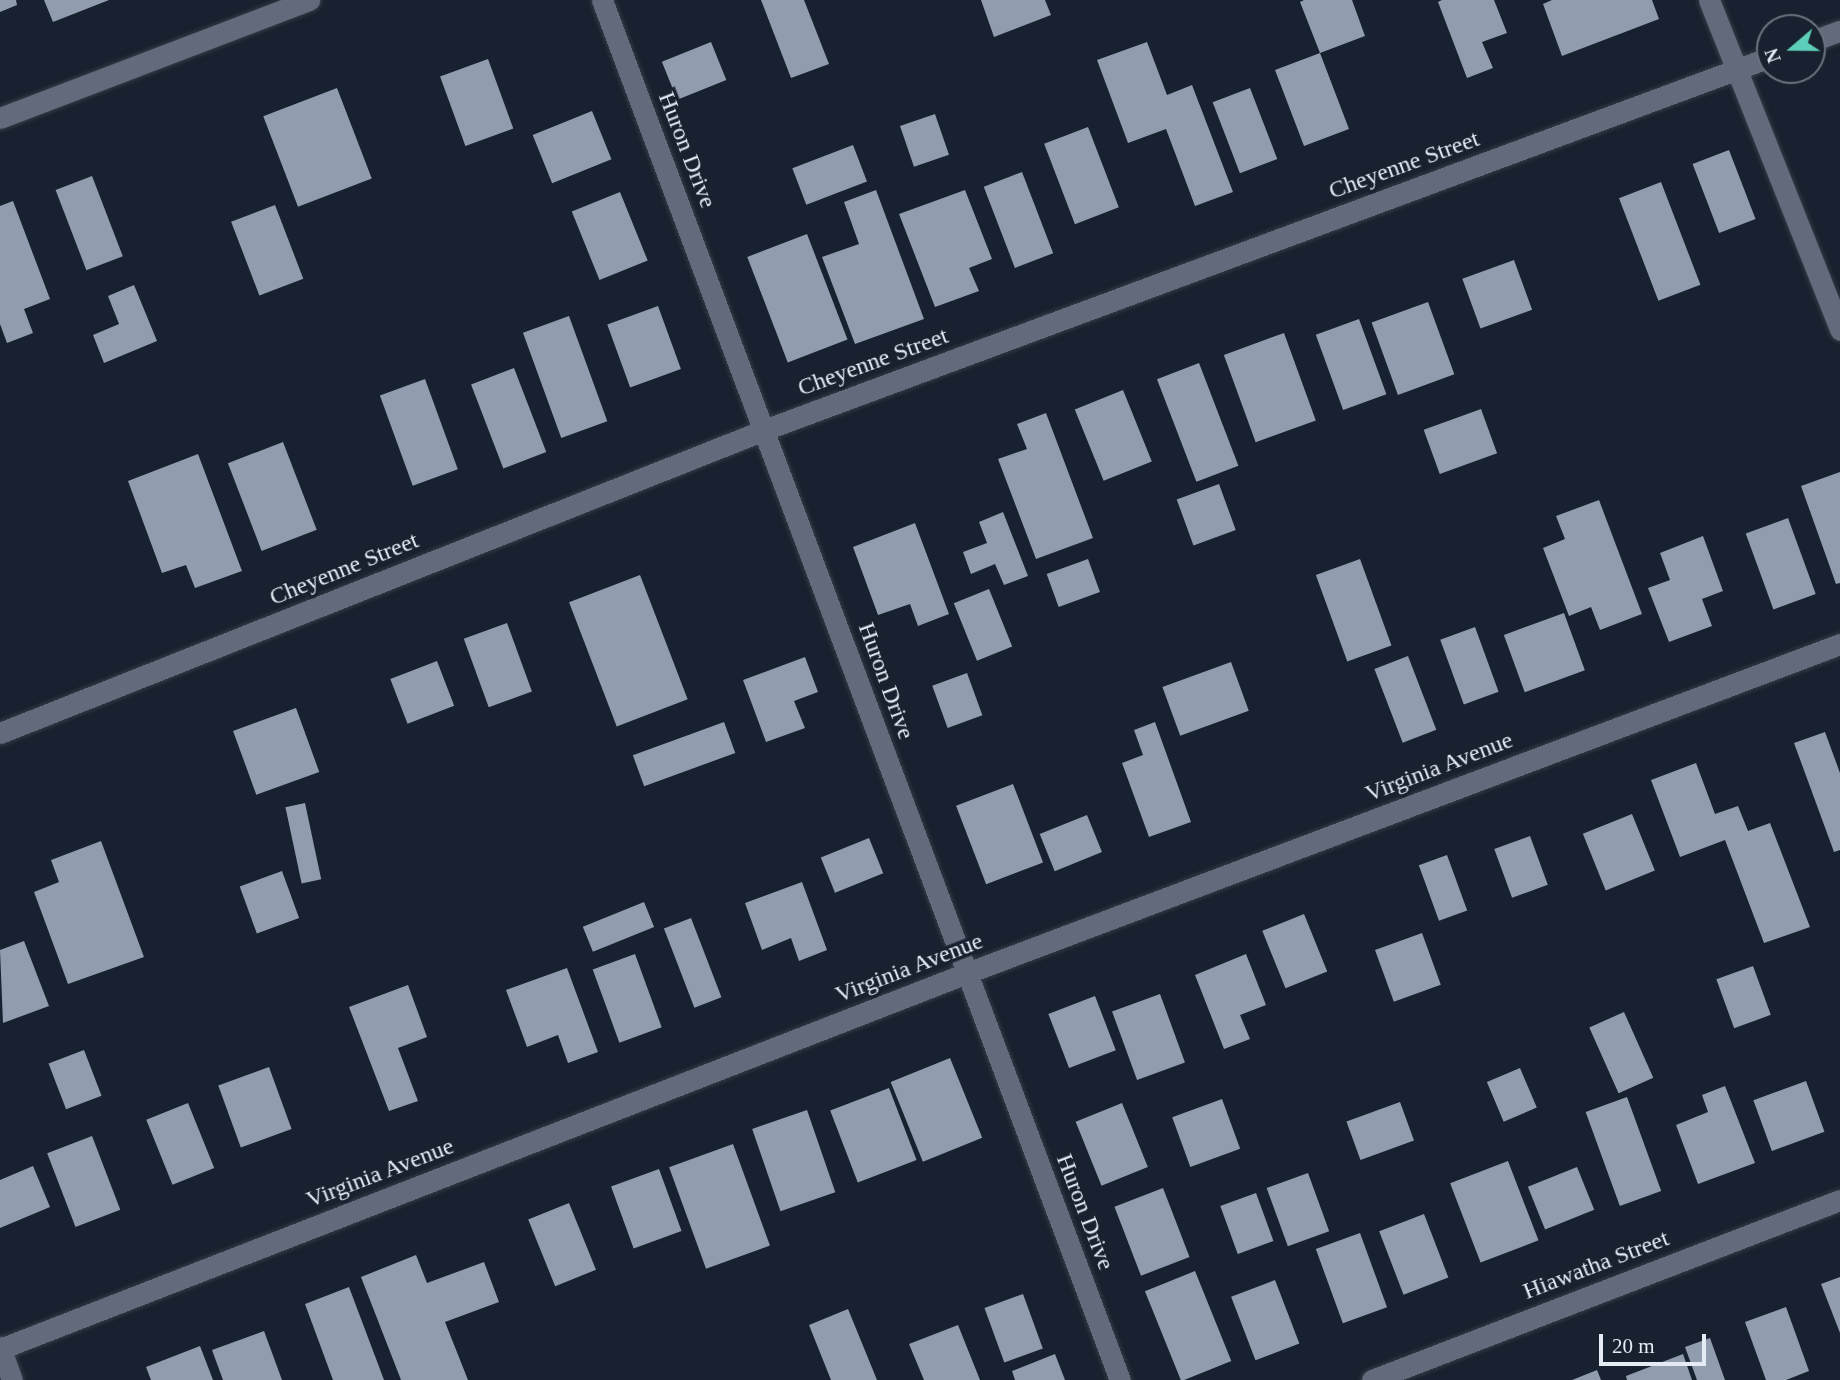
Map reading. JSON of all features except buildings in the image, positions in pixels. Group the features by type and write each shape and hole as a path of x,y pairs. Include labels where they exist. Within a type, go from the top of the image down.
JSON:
{"street":[{"path":"0,118 309,0"},
{"name":"Huron Drive","path":"602,0 1120,1380"},
{"path":"1709,0 1840,331"},
{"name":"Cheyenne Street","path":"0,733 764,430 1756,62"},
{"name":"Virginia Avenue","path":"0,1348 967,973 1840,645"},
{"name":"Hiawatha Street","path":"1372,1380 1840,1200"},
{"path":"0,1348 12,1380"}]}
